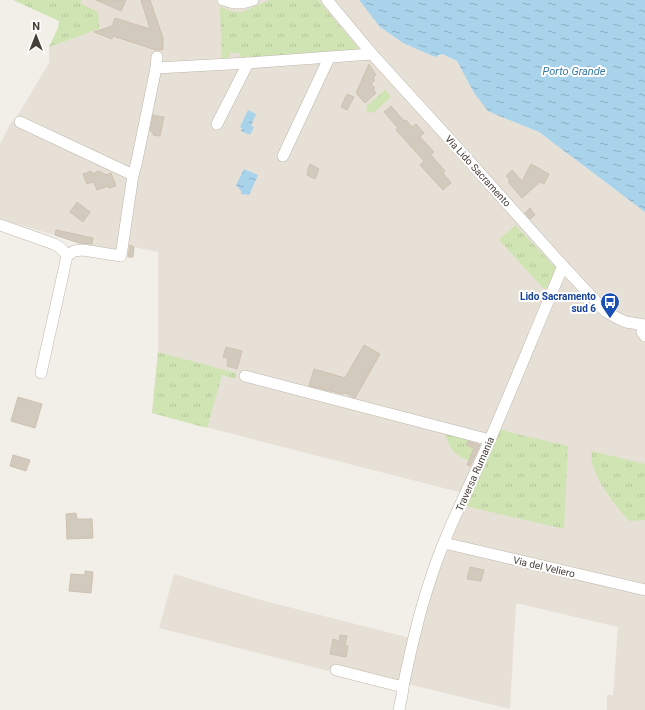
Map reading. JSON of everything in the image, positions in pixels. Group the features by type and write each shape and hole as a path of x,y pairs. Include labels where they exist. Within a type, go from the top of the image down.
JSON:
{"street":[{"path":"223,0 234,3 242,3 253,0"},
{"name":"Via Lido Sacramento","path":"327,0 372,54 605,311 626,322 643,325"},
{"path":"41,373 67,256 74,251 83,250 121,256 133,175 157,63 248,63 372,54"},
{"path":"283,156 329,58"},
{"path":"217,124 248,63"},
{"path":"20,122 133,175"},
{"path":"0,225 54,244 61,248 67,256"},
{"name":"Traversa Rumania","path":"399,710 414,633 426,593 444,543 490,440 563,266"},
{"path":"643,325 642,332 645,336"},
{"path":"245,376 490,440"},
{"name":"Via del Veliero","path":"444,543 645,590"},
{"path":"336,670 403,687"}],"shaded area":[{"path":"82,0 359,0 380,27 403,43 435,57 442,54 457,61 474,93 504,118 539,132 645,212 645,710 607,710 607,695 613,695 618,627 516,603 510,709 408,684 399,694 392,687 159,628 174,574 261,600 410,638 463,493 152,413 158,352 158,252 134,247 133,257 125,256 0,219 0,144 11,123 21,110 49,63 49,47 74,38 80,3"}],"green space":[{"path":"13,0 82,0 80,3 98,12 99,29 49,47 58,28 59,21"},
{"path":"270,0 318,0 358,48 356,52 242,59 239,53 230,53 229,60 222,60 220,7 234,12 242,12"},
{"path":"385,90 391,97 373,113 366,111 368,105"},
{"path":"515,225 555,267 556,271 548,289 543,288 499,240"},
{"path":"158,352 236,373 235,379 222,375 207,428 152,413"},
{"path":"499,428 508,432 568,446 564,529 465,506"},
{"path":"445,431 469,438 467,445 474,448 469,461 452,450"},
{"path":"591,451 645,464 645,520 629,521 613,502 599,481 592,464"}],"water":[{"name":"Porto Grande","path":"359,0 645,0 645,212 539,132 488,111 474,93 457,61 442,54 435,57 403,43 380,27"},
{"path":"248,110 256,114 251,126 254,127 250,135 241,131 242,128 240,127"},
{"path":"244,169 258,175 249,195 241,194 241,191 236,185"}],"building":[{"path":"96,0 126,0 121,11"},
{"path":"141,0 150,0 163,38 163,50 156,50 113,36 112,39 94,32 112,26 115,18 150,29"},
{"path":"369,64 376,75 373,78 375,80 371,84 375,88 373,89 376,93 365,103 356,93"},
{"path":"347,94 354,97 347,110 341,107"},
{"path":"391,106 404,121 406,120 412,127 416,124 424,133 420,137 434,152 431,155 445,171 443,173 451,183 443,190 420,165 424,161 396,130 398,128 384,112"},
{"path":"153,115 164,117 160,136 153,135 153,132 150,131"},
{"path":"310,164 319,169 315,179 307,175"},
{"path":"531,164 549,174 544,184 540,182 522,198 508,182 510,180 506,176 512,170 522,181"},
{"path":"91,171 92,174 99,171 106,175 111,173 116,186 109,188 108,186 97,190 94,182 87,184 83,174"},
{"path":"77,202 90,212 83,222 70,212"},
{"path":"530,208 535,215 530,219 525,213"},
{"path":"56,230 93,238 92,244 79,243 55,235"},
{"path":"130,245 134,247 133,257 128,257"},
{"path":"364,345 380,354 355,398 345,393 343,394 309,386 314,369 345,378"},
{"path":"226,347 242,351 237,369 227,366 228,358 223,357"},
{"path":"18,397 42,404 35,428 11,421"},
{"path":"468,441 480,445 470,466 467,465 474,448 466,445"},
{"path":"13,455 30,460 26,471 10,466"},
{"path":"76,513 77,519 92,519 93,538 67,539 66,514"},
{"path":"470,567 484,570 481,581 467,579"},
{"path":"85,571 93,572 91,593 69,591 71,574 85,575"},
{"path":"340,635 347,636 345,645 348,646 346,657 330,654 333,639 339,641"}],"place":[{"name":"Lido Sacramento sud 6","path":"610,319"}]}
